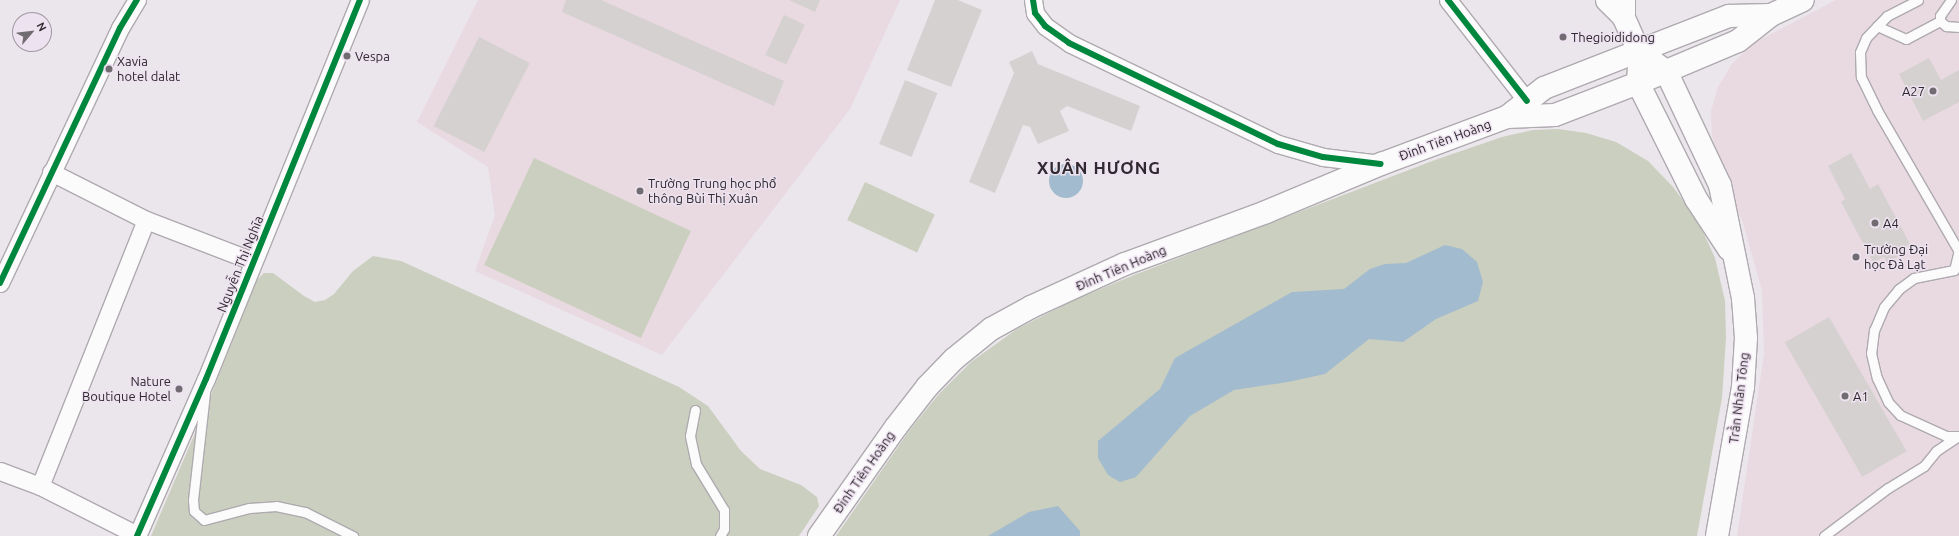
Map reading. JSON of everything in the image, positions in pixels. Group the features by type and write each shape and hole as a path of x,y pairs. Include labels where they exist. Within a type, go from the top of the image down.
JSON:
{"main road":[{"path":"1771,15 1803,0"},
{"path":"1624,9 1639,51 1638,83"},
{"name":"Đinh Tiên Hoàng","path":"1507,117 1544,88 1729,16 1771,15"},
{"name":"Đinh Tiên Hoàng","path":"818,536 896,427 928,387 954,359 992,329 1031,307 1125,264 1266,212 1381,164 1507,117 1555,115 1638,83 1738,41 1771,15"},
{"path":"1639,51 1666,71"},
{"name":"Trần Nhân Tông","path":"1666,71 1720,185 1743,298 1746,338 1743,387 1717,536"},
{"name":"Trần Nhân Tông","path":"1638,83 1696,199 1736,260"}],"street":[{"path":"0,283 120,28 137,0"},
{"name":"Nguyễn Thị Nghĩa","path":"137,535 206,379 360,0"},
{"path":"1033,0 1035,13 1044,26 1069,43 1278,144 1323,156 1381,164"},
{"path":"1448,0 1527,101"},
{"path":"1606,0 1624,9"},
{"path":"51,172 146,220 253,261"},
{"path":"40,486 146,220"},
{"path":"0,471 40,486 137,535"}],"lane":[{"path":"1918,0 1887,16 1866,38 1860,52 1861,77 1877,110 1959,250 1957,272 1914,278 1899,288 1881,312 1874,330 1871,353 1877,378 1888,402 1900,415 1946,436 1958,436"},
{"path":"1940,21 1940,16 1952,0"},
{"path":"1876,26 1906,39 1940,21"},
{"path":"1940,21 1946,26 1959,27"},
{"path":"206,379 194,511 204,520 249,508 276,506 305,512 353,536"},
{"path":"695,410 690,436 696,464 724,510 724,529 720,536"},
{"path":"1824,536 1888,488 1924,466 1936,451 1958,436"}],"shaded area":[{"name":"Trường Trung học phổ thông Bùi Thị Xuân","path":"478,0 900,0 850,109 662,355 475,271 495,215 488,167 417,122"},
{"name":"Trường Đại học Đà Lạt","path":"1836,0 1959,0 1959,536 1737,536 1764,354 1762,291 1743,223 1720,166 1712,136 1711,111 1718,87 1732,64 1754,43"}],"green space":[{"path":"1558,129 1586,133 1616,142 1648,161 1673,187 1698,221 1715,258 1725,301 1726,338 1722,398 1697,536 836,536 909,431 938,395 971,362 1017,329 1074,300 1134,275 1435,160 1502,137 1533,130"},
{"path":"534,158 691,231 641,338 484,265"},
{"path":"865,182 935,215 917,253 847,220"},
{"path":"373,256 401,261 679,387 708,406 741,451 760,469 801,485 817,497 819,506 799,536 151,536 207,405 257,280 264,273 273,273 304,296 315,302 325,300 334,294 353,271"}],"water":[{"path":"1066,164 1078,169 1083,181 1078,193 1066,198 1054,193 1049,181 1054,169"},
{"path":"1445,245 1462,249 1477,262 1483,282 1478,301 1436,319 1403,342 1369,339 1325,374 1288,382 1234,390 1190,416 1136,477 1120,482 1108,475 1098,458 1098,441 1160,389 1175,358 1292,292 1344,289 1370,269 1385,264 1406,263"},
{"path":"1058,506 1080,531 1080,536 988,536 1029,512"}],"building":[{"path":"566,0 601,0 784,81 774,106 562,12"},
{"path":"789,0 820,0 815,12"},
{"path":"935,0 958,0 982,10 951,87 907,70"},
{"path":"784,15 805,25 786,65 765,55"},
{"path":"479,37 530,63 484,152 434,126"},
{"path":"1032,51 1038,64 1140,106 1131,131 1067,106 1060,111 1069,131 1038,144 1030,127 1023,125 995,193 969,182 1014,73 1009,62"},
{"name":"A27","path":"1929,58 1941,80 1959,70 1959,102 1923,121 1899,74"},
{"path":"905,80 937,93 912,157 879,144"},
{"name":"A4","path":"1851,153 1870,189 1878,184 1910,244 1900,249 1903,254 1887,262 1884,257 1873,262 1841,202 1845,199 1828,166"},
{"name":"A1","path":"1829,317 1906,451 1862,477 1785,342"}],"cycle path":[{"path":"0,283 120,28 137,0"},
{"path":"137,536 206,379 360,0"},
{"path":"1033,0 1035,13 1045,26 1069,43 1278,144 1323,157 1381,164"},
{"path":"1448,0 1527,101"}],"place":[{"name":"Thegioididong","path":"1563,37"},
{"name":"Vespa","path":"347,56"},
{"name":"Xavia hotel dalat","path":"109,69"},
{"name":"A27","path":"1933,91"},
{"name":"Trường Trung học phổ thông Bùi Thị Xuân","path":"640,191"},
{"name":"A4","path":"1875,223"},
{"name":"Trường Đại học Đà Lạt","path":"1856,257"},
{"name":"Nature Boutique Hotel","path":"179,389"},
{"name":"A1","path":"1845,396"}],"district":[{"name":"XUÂN HƯƠNG","path":"1099,168"}]}
